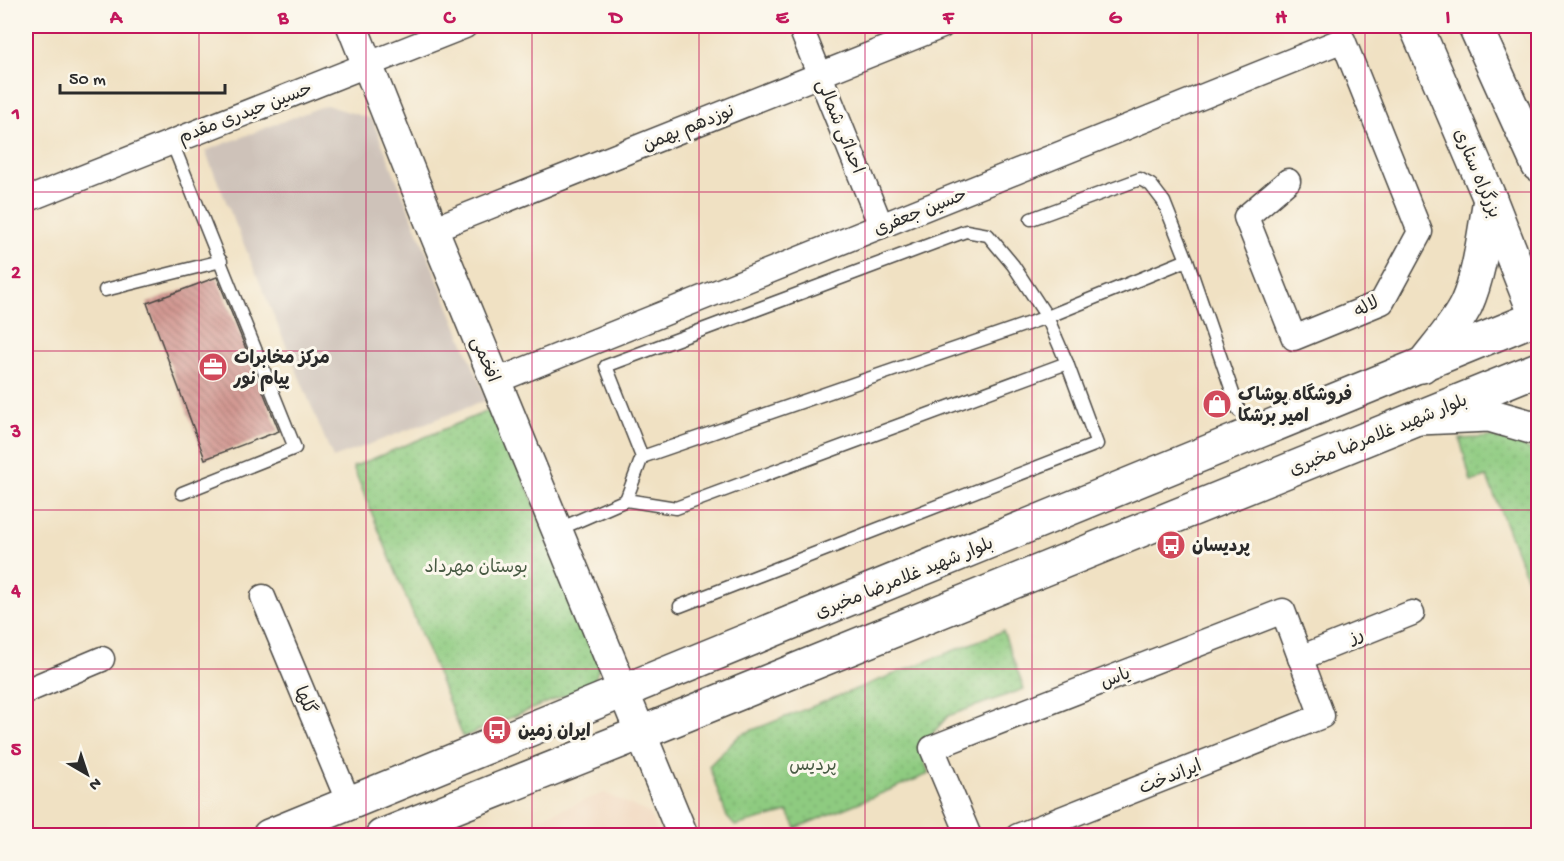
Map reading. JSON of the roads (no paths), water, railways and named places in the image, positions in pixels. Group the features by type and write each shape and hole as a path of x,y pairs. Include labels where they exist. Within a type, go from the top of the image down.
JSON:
{"main road":[{"name":"بزرگراه ستاری","path":"1416,26 1538,318"},
{"path":"1475,26 1539,165"},
{"path":"1497,72 1528,96 1539,113"},
{"path":"1422,366 1466,305 1475,279 1490,199"},
{"name":"بلوار شهید غلامرضا مخبری","path":"269,836 1538,318"},
{"name":"بلوار شهید غلامرضا مخبری","path":"382,836 1539,369"},
{"path":"1419,418 1489,415 1539,429"}],"street":[{"name":"افخمی","path":"352,26 683,836"},
{"name":"حسین حیدری مقدم","path":"26,200 171,140 465,26"},
{"name":"احداثی شمالی","path":"800,26 881,226"},
{"name":"نوزدهم بهمن","path":"433,228 942,26"},
{"name":"لاله","path":"1288,181 1246,217 1294,338 1382,302 1420,232 1343,40"},
{"name":"حسین جعفری","path":"496,381 1343,40"},
{"name":"گلها","path":"263,597 349,803"},
{"name":"یاس","path":"969,836 932,748 1283,612 1322,716"},
{"name":"رز","path":"1300,658 1412,613"},
{"path":"26,691 102,659"},
{"name":"ایراندخت","path":"1018,836 1322,716"}],"lane":[{"path":"171,140 294,448 182,493"},
{"path":"1031,219 1140,178 1151,185 1164,202 1187,260 1239,411"},
{"path":"626,500 642,457 606,366 966,231 988,236 1013,265 1047,317 1097,444 680,606"},
{"path":"642,457 1047,317 1187,260"},
{"path":"105,290 221,261"},
{"path":"557,530 626,500 676,508 1067,363"}],"place":[{"name":"مرکز مخابرات پیام نور","path":"213,367"},
{"name":"فروشگاه پوشاک امیر برشکا","path":"1217,404"},
{"name":"پردیسان","path":"1171,545"},
{"name":"ایران زمین","path":"497,730"}],"park label":[{"name":"بوستان مهرداد","path":"476,566"},
{"name":"پردیس","path":"813,764"}]}
